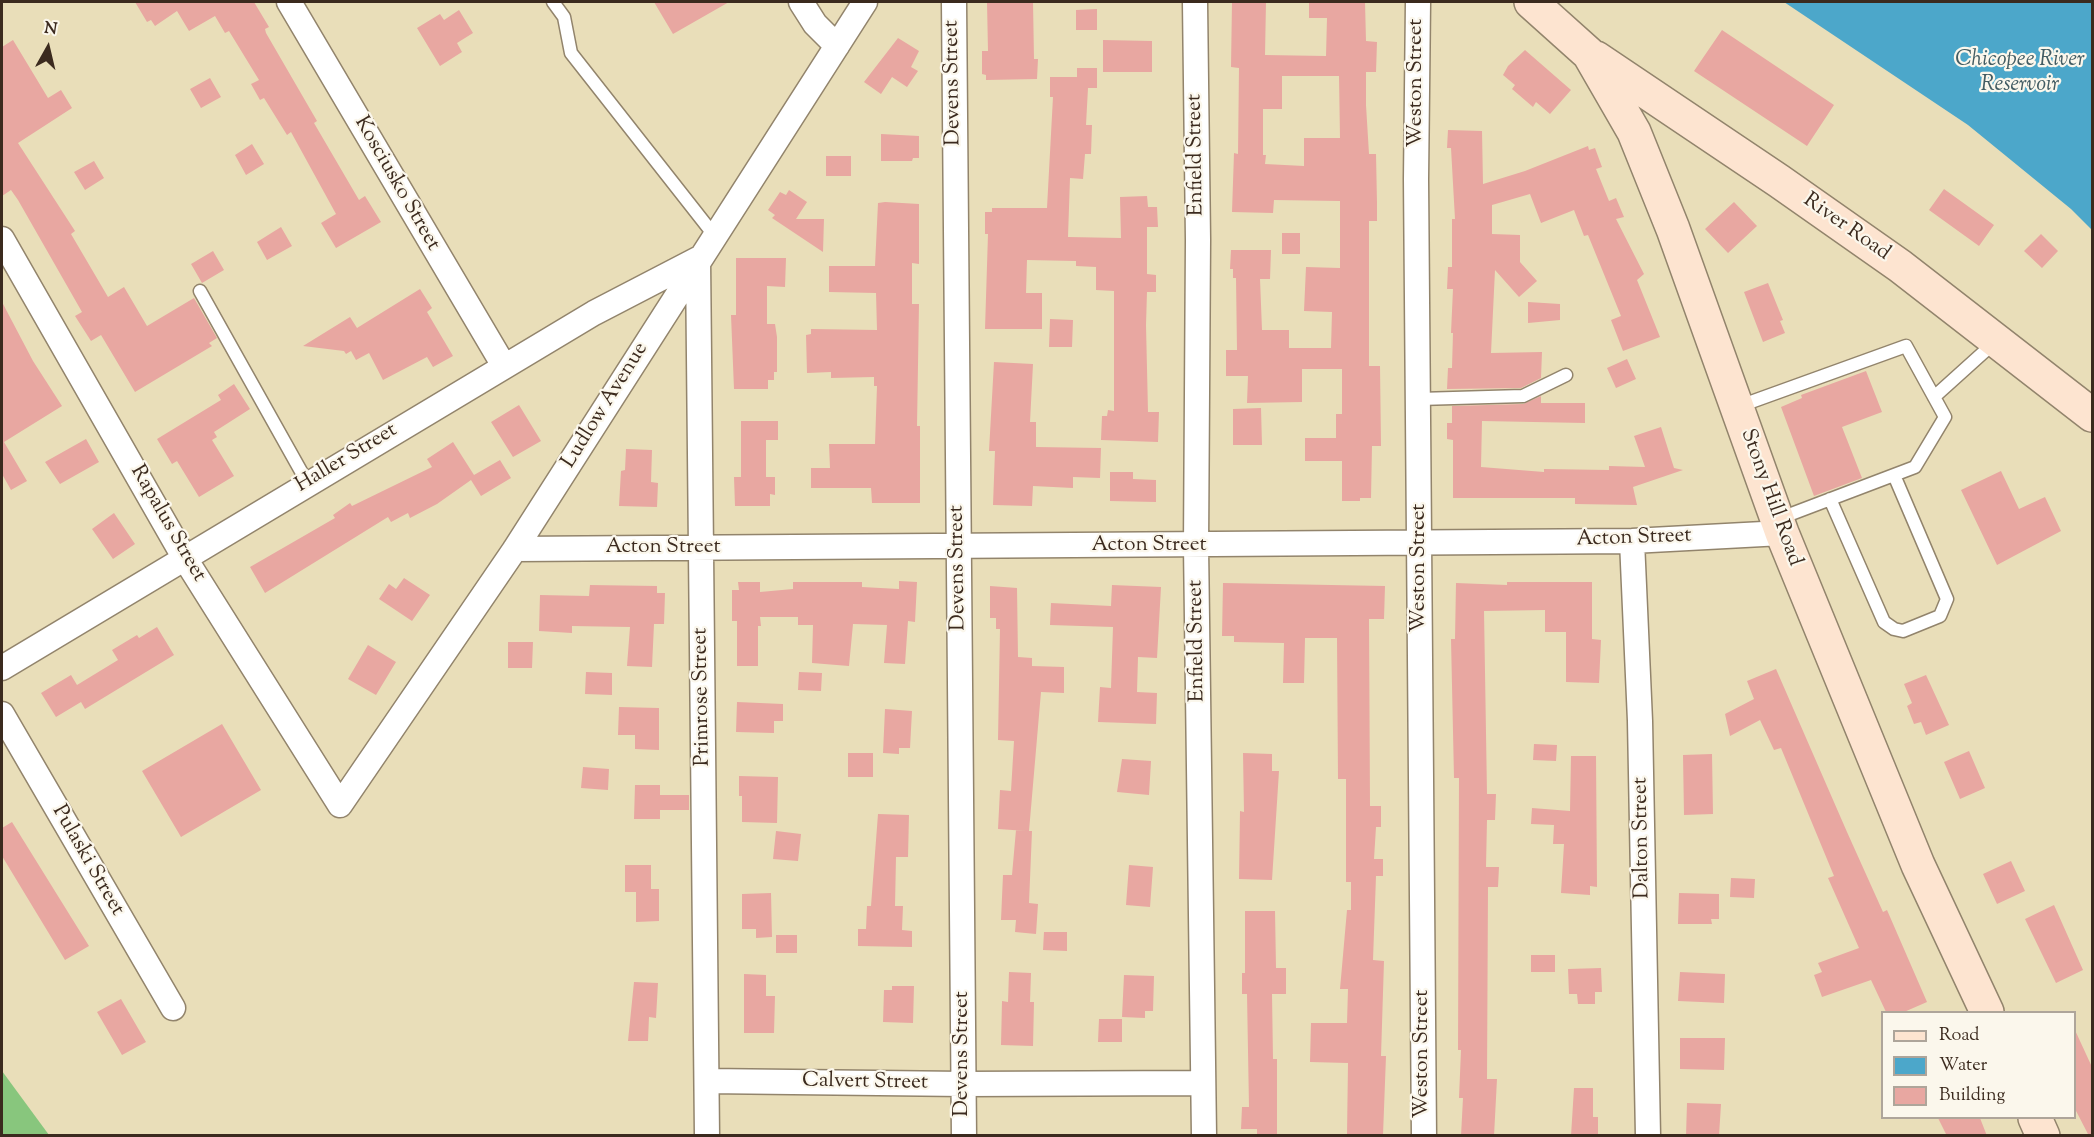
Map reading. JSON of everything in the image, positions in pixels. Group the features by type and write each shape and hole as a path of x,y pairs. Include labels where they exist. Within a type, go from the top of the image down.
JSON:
{"main road":[{"name":"Stony Hill Road","path":"1531,2 1589,54 1634,132 1673,229 1779,526 1918,865 1988,1011"},
{"name":"River Road","path":"1589,54 1789,187 1900,266 2092,415"},
{"path":"2035,1119 2043,1136"}],"street":[{"name":"Kosciusko Street","path":"289,2 504,366"},
{"path":"801,2 815,24 837,46"},
{"name":"Ludlow Avenue","path":"340,805 515,549 698,259 865,2"},
{"name":"Devens Street","path":"954,2 964,1136"},
{"name":"Enfield Street","path":"1195,2 1198,240 1196,546 1204,1136"},
{"name":"Weston Street","path":"1418,2 1416,179 1424,1136"},
{"name":"Rapalus Street","path":"2,239 184,557 340,805"},
{"name":"Haller Street","path":"2,668 308,482 594,313 698,259"},
{"name":"Primrose Street","path":"698,259 707,1136"},
{"name":"Acton Street","path":"515,549 958,548 1632,541 1779,526"},
{"name":"Dalton Street","path":"1632,541 1640,721 1648,1136"},
{"name":"Pulaski Street","path":"2,714 173,1008"},
{"name":"Calvert Street","path":"707,1081 963,1084 1203,1083"}],"lane":[{"path":"553,2 564,17 571,53 714,235"},
{"path":"200,291 308,482"},
{"path":"1934,397 1998,340"},
{"path":"1737,408 1906,346 1945,417 1915,467 1830,499 1779,526"},
{"path":"1419,399 1522,396 1566,375"},
{"path":"1830,499 1884,622 1894,629 1903,631 1940,616 1947,599 1894,475"}],"green space":[{"path":"2,1071 49,1135 2,1135"}],"water":[{"name":"Chicopee River Reservoir","path":"1784,2 2092,2 2092,230 2071,209 1968,125"}],"building":[{"path":"135,2 254,2 269,27 265,29 266,33 317,121 314,123 359,200 365,196 381,222 336,248 321,223 336,214 291,132 287,135 264,98 260,100 251,84 259,80 229,31 225,33 215,16 189,31 177,11 155,26 151,20 147,22"},
{"path":"654,2 729,2 673,34"},
{"path":"987,2 1033,2 1034,59 1038,59 1037,79 986,80 986,75 982,74 982,51 988,51"},
{"path":"1232,2 1266,2 1265,55 1326,56 1327,18 1309,18 1309,2 1365,2 1366,41 1377,42 1376,72 1366,72 1369,154 1376,154 1377,203 1377,221 1369,221 1369,366 1380,366 1381,446 1372,446 1371,498 1360,498 1360,501 1342,501 1342,461 1305,461 1305,438 1336,438 1336,414 1342,414 1342,369 1302,369 1302,402 1247,403 1248,376 1226,376 1226,350 1237,350 1236,278 1233,278 1233,269 1230,269 1231,250 1271,250 1270,279 1260,279 1262,330 1289,330 1289,348 1331,348 1332,312 1304,311 1306,267 1340,268 1340,201 1274,200 1273,213 1232,212 1234,153 1238,154 1239,68 1231,67","holes":["1282,76 1339,76 1340,138 1304,138 1304,166 1265,164 1263,109 1282,109"]},
{"path":"1097,9 1097,30 1076,30 1076,10"},
{"path":"459,10 473,33 457,43 462,52 440,66 417,28 440,14 444,20"},
{"path":"1722,30 1834,105 1807,146 1694,71"},
{"path":"898,38 919,51 911,67 918,71 907,87 892,77 881,94 864,82"},
{"path":"13,40 48,98 61,90 72,108 18,143 75,231 71,234 108,297 124,287 147,326 194,298 217,338 209,343 212,346 135,392 101,335 91,341 75,316 82,312 18,200 11,190 2,196 2,47"},
{"path":"1103,40 1152,41 1152,72 1103,72"},
{"path":"1525,50 1571,90 1550,114 1536,102 1533,107 1512,89 1515,85 1503,75 1508,66"},
{"path":"1077,68 1097,68 1097,88 1088,88 1086,125 1092,125 1091,154 1085,154 1083,179 1070,178 1068,237 1121,238 1120,197 1147,196 1148,207 1157,207 1158,227 1147,227 1147,274 1156,275 1156,292 1147,292 1146,325 1148,412 1159,412 1158,442 1101,440 1102,416 1107,416 1108,410 1114,411 1114,291 1096,290 1096,267 1076,266 1076,261 1027,260 1026,293 1042,293 1042,329 985,329 988,234 985,234 985,212 992,212 992,208 1047,208 1053,97 1050,97 1050,77 1077,77"},
{"path":"210,78 221,97 201,108 190,89"},
{"path":"1448,130 1482,131 1483,184 1525,171 1588,146 1589,150 1595,148 1602,167 1596,169 1609,201 1616,198 1624,217 1616,219 1644,274 1637,280 1660,337 1623,351 1611,320 1621,316 1588,235 1584,236 1574,210 1541,223 1530,194 1492,205 1492,234 1520,235 1520,262 1537,281 1519,297 1495,270 1491,353 1542,352 1541,378 1521,388 1447,389 1448,368 1452,368 1453,333 1451,333 1453,289 1447,289 1448,267 1452,267 1452,219 1455,219 1451,148 1447,148"},
{"path":"881,134 919,136 919,158 913,158 912,161 881,161"},
{"path":"252,144 264,164 246,175 235,155"},
{"path":"826,156 851,156 851,176 826,176"},
{"path":"94,161 104,178 85,190 74,172"},
{"path":"1944,189 1994,225 1979,246 1929,210"},
{"path":"789,190 807,202 796,219 824,219 823,252 772,218 775,215 768,210 780,192 786,195"},
{"path":"1734,202 1757,226 1728,253 1705,229"},
{"path":"878,203 919,204 919,264 912,263 912,304 919,304 917,426 920,426 920,503 872,503 871,488 811,488 811,468 830,468 829,444 875,444 877,386 874,386 874,377 831,378 831,372 807,373 806,335 811,334 811,329 877,330 876,293 829,292 829,266 875,266"},
{"path":"281,227 292,246 267,260 257,242"},
{"path":"1282,233 1300,233 1300,254 1282,254"},
{"path":"2041,234 2058,251 2042,268 2024,251"},
{"path":"213,251 224,270 202,283 191,264"},
{"path":"736,258 786,258 785,287 767,286 767,324 775,324 777,337 777,372 774,372 774,380 768,380 768,389 734,389 731,315 736,315"},
{"path":"1768,283 1783,320 1780,321 1785,333 1763,342 1744,292"},
{"path":"420,289 432,308 427,312 453,356 433,367 427,357 383,380 369,353 356,360 351,351 346,354 344,351 303,346 350,317 357,328"},
{"path":"2,302 33,361 62,406 4,442 27,481 11,490 2,474"},
{"path":"1528,302 1560,304 1560,320 1528,323"},
{"path":"1050,319 1073,320 1072,347 1049,347"},
{"path":"1627,359 1636,379 1616,388 1607,368"},
{"path":"994,362 1033,364 1030,422 1036,422 1036,447 1101,448 1100,478 1073,477 1073,488 1033,486 1032,506 993,505 995,451 989,451"},
{"path":"1866,371 1882,412 1842,427 1862,478 1814,496 1781,407 1802,398 1801,395"},
{"path":"234,384 250,409 214,432 217,437 212,440 234,476 199,497 177,461 172,464 157,439 221,400 218,395"},
{"path":"1541,396 1541,403 1585,403 1585,423 1482,421 1481,467 1544,472 1544,469 1609,470 1609,466 1645,467 1634,436 1661,427 1674,468 1683,470 1633,487 1637,505 1575,504 1575,498 1453,498 1453,440 1447,439 1447,423 1452,423 1452,406 1523,404"},
{"path":"519,405 541,441 513,457 491,422"},
{"path":"1261,408 1262,445 1233,445 1233,409"},
{"path":"741,421 778,421 778,440 766,440 766,477 775,477 775,495 770,494 770,506 735,506 734,477 741,477"},
{"path":"86,439 99,462 60,484 45,462"},
{"path":"453,442 474,475 500,460 511,478 481,496 471,480 437,504 410,518 408,513 391,522 388,517 265,593 250,567 335,518 333,515 350,503 352,506 432,467 427,459"},
{"path":"626,449 652,450 651,482 658,483 657,507 619,506 621,471 625,470"},
{"path":"2001,471 2019,509 2045,497 2061,531 1997,565 1961,490"},
{"path":"1110,472 1133,472 1133,479 1156,480 1156,502 1110,501"},
{"path":"114,513 135,544 113,559 92,529"},
{"path":"404,578 430,595 412,621 379,599 389,584 396,589"},
{"path":"899,581 917,582 915,622 908,621 905,664 884,663 887,625 853,624 849,666 812,663 813,625 798,625 798,617 760,617 758,666 737,666 737,621 732,621 732,590 739,590 738,582 760,582 760,592 793,589 793,582 862,582 862,587 899,589"},
{"path":"1507,582 1592,582 1592,639 1601,640 1599,683 1566,682 1566,632 1545,632 1545,610 1484,611 1487,794 1496,794 1495,820 1487,820 1486,867 1499,867 1498,887 1488,887 1487,1079 1497,1079 1494,1136 1461,1136 1463,1098 1459,1098 1461,1050 1458,1050 1459,778 1454,778 1451,639 1455,639 1456,583 1507,585"},
{"path":"1223,583 1385,586 1384,619 1369,619 1370,806 1381,806 1381,827 1376,827 1374,859 1383,859 1383,876 1376,876 1373,960 1384,961 1381,1056 1386,1056 1383,1135 1347,1135 1348,1063 1310,1062 1311,1023 1347,1023 1348,989 1340,989 1347,910 1351,910 1351,882 1346,882 1346,779 1338,779 1337,638 1305,638 1304,683 1283,683 1284,643 1234,642 1234,636 1222,636"},
{"path":"590,585 657,586 657,593 665,593 664,624 654,624 652,667 627,666 630,627 572,626 572,633 539,631 540,595 589,596"},
{"path":"1112,585 1161,587 1157,658 1138,657 1137,692 1157,693 1156,724 1098,722 1100,687 1111,688 1113,627 1050,625 1051,603 1111,606"},
{"path":"990,586 1017,588 1018,657 1032,658 1032,666 1064,667 1064,693 1041,692 1029,831 1032,831 1029,903 1038,904 1036,934 1015,932 1016,920 1001,920 1003,875 1012,875 1016,830 998,829 1000,790 1011,791 1014,741 998,740 1000,629 996,629 996,618 990,618"},
{"path":"157,627 174,655 85,709 81,702 56,717 41,693 71,675 77,685 118,660 112,650 137,635 139,638"},
{"path":"508,642 533,642 532,668 508,668"},
{"path":"368,645 396,662 376,695 348,679"},
{"path":"1776,669 1883,912 1887,910 1927,1002 1906,1011 1886,1011 1871,980 1822,997 1814,975 1822,972 1818,963 1859,948 1828,878 1834,876 1781,748 1774,750 1760,720 1730,736 1725,714 1754,699 1747,681"},
{"path":"586,672 612,673 612,695 585,694"},
{"path":"799,672 822,673 821,691 798,690"},
{"path":"1926,675 1949,725 1926,735 1921,722 1914,724 1907,706 1912,703 1904,684"},
{"path":"737,702 783,704 783,721 774,721 774,733 736,732"},
{"path":"619,707 659,708 659,750 635,749 635,735 618,735"},
{"path":"885,709 912,711 910,748 899,748 899,754 883,753"},
{"path":"222,724 261,790 181,837 142,771"},
{"path":"1534,744 1557,745 1556,761 1533,760"},
{"path":"1969,751 1985,788 1960,799 1944,762"},
{"path":"848,753 873,753 873,777 848,777"},
{"path":"1243,753 1272,754 1272,771 1279,771 1272,880 1239,879 1240,811 1244,812"},
{"path":"1712,754 1713,814 1684,815 1683,755"},
{"path":"1571,756 1596,756 1597,887 1590,886 1590,895 1561,893 1564,844 1553,844 1554,825 1531,824 1532,808 1570,811"},
{"path":"1122,759 1151,761 1149,795 1117,792"},
{"path":"583,767 609,769 608,790 581,788"},
{"path":"739,776 778,777 777,823 742,822"},
{"path":"635,785 660,785 660,795 689,795 689,810 660,810 660,819 634,819"},
{"path":"878,814 909,815 908,857 896,857 895,906 903,906 902,930 912,931 912,947 858,946 858,929 866,929 867,906 871,906"},
{"path":"12,822 89,946 65,960 2,856 2,828"},
{"path":"776,831 801,834 798,861 773,859"},
{"path":"2011,861 2025,891 1997,904 1983,874"},
{"path":"625,865 651,865 651,889 659,889 659,921 636,922 636,892 625,892"},
{"path":"1129,865 1153,867 1150,907 1126,905"},
{"path":"1731,878 1755,879 1754,898 1730,897"},
{"path":"771,893 772,937 756,938 756,929 742,929 742,894"},
{"path":"1679,893 1719,894 1719,919 1711,919 1712,924 1678,924"},
{"path":"2054,905 2083,970 2056,983 2025,919"},
{"path":"1245,911 1275,911 1276,968 1286,968 1286,994 1272,994 1273,1059 1277,1059 1277,1136 1257,1136 1257,1129 1241,1129 1242,1107 1249,1107 1247,994 1242,994 1242,973 1245,973"},
{"path":"1044,932 1067,932 1067,951 1043,950"},
{"path":"776,935 797,935 797,953 776,953"},
{"path":"1531,955 1555,955 1555,972 1531,972"},
{"path":"1601,968 1602,992 1595,992 1595,1004 1578,1004 1577,994 1569,994 1568,969"},
{"path":"1009,972 1031,973 1030,1002 1034,1002 1033,1046 1001,1045 1002,1001 1008,1002"},
{"path":"1680,972 1725,974 1724,1003 1678,1001"},
{"path":"744,974 766,975 766,996 775,996 774,1033 744,1033"},
{"path":"1124,975 1154,976 1153,1011 1145,1011 1145,1018 1122,1017"},
{"path":"634,982 658,983 656,1018 649,1017 648,1041 628,1041"},
{"path":"892,986 914,986 913,1023 883,1022 884,990 892,990"},
{"path":"121,999 146,1042 122,1055 97,1012"},
{"path":"1099,1019 1122,1019 1122,1042 1098,1042"},
{"path":"2076,1032 2092,1067 2092,1136 2089,1136 2076,1111"},
{"path":"1680,1038 1725,1038 1724,1070 1680,1069"},
{"path":"1574,1088 1593,1088 1593,1117 1598,1117 1598,1136 1571,1136"},
{"path":"1687,1103 1721,1104 1719,1136 1686,1136"},
{"path":"1938,1119 1980,1119 1987,1136 1947,1136"}]}
